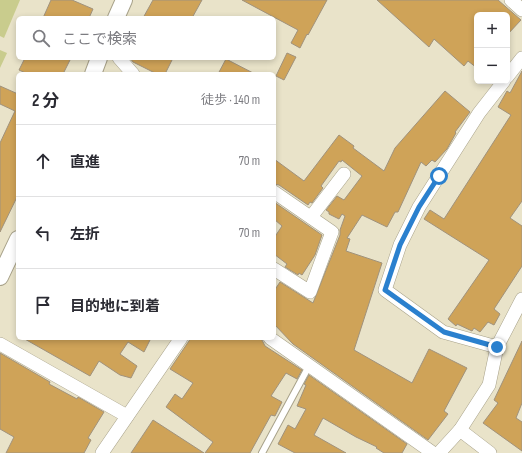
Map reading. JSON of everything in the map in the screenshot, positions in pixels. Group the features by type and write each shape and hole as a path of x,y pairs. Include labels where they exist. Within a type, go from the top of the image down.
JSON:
{"street":[{"path":"117,16 124,0"},
{"path":"510,73 522,58"},
{"path":"93,72 99,60"},
{"path":"121,60 131,72"},
{"path":"497,347 444,332 385,290 400,245 419,207 479,113 502,84"},
{"path":"311,217 344,174"},
{"path":"276,193 332,232 310,292 276,270"},
{"path":"0,277 16,243"},
{"path":"439,453 460,430 489,385 497,347 522,298"},
{"path":"102,453 180,340"},
{"path":"273,340 433,453"},
{"path":"0,344 127,416"},
{"path":"460,430 490,453"}],"lane":[{"path":"262,453 309,366"}],"green space":[{"path":"0,0 20,0 4,38 0,36"},
{"path":"0,50 7,53 0,68"}],"building":[{"path":"51,0 72,0 93,9 90,16 44,16"},
{"path":"153,0 202,0 193,16 144,16"},
{"path":"242,0 327,0 300,48 291,43 298,30 276,18 276,16 272,16"},
{"path":"377,0 498,0 521,20 510,32 510,12 474,12 474,66 468,61 464,66 434,39 429,47"},
{"path":"287,53 296,57 284,80 276,76"},
{"path":"24,60 70,60 64,72 24,72 19,70"},
{"path":"132,60 172,60 166,72 153,72"},
{"path":"225,60 228,60 251,72 219,72"},
{"path":"522,71 522,201 510,218 522,226 522,266 494,309 500,314 494,325 488,322 480,332 474,328 472,331 457,324 456,326 448,319 489,260 424,219 430,210 444,219 511,115 498,107 507,91 510,93"},
{"path":"0,86 16,93 16,199 0,232 0,143 15,111 0,104"},
{"path":"445,91 470,112 455,132 456,133 447,149 435,162 432,160 426,166 421,162 398,212 395,212 387,227 362,215 347,238 350,239 346,251 382,263 354,350 412,383 429,349 467,368 444,411 448,414 428,440 293,344 276,326 276,288 280,282 313,303 340,235 340,230 345,216 342,214 339,219 329,214 326,210 337,196 344,200 362,176 342,160 341,162 339,161 321,186 323,188 312,203 310,202 308,205 276,184 276,160 304,181 339,135 354,146 353,148 384,171 395,148"},
{"path":"276,203 322,235 315,255 302,275 299,273 298,275 285,267 287,264 276,256 276,235 282,226 276,221"},
{"path":"27,340 150,340 144,352 128,342 120,354 137,366 131,378 120,375 99,361 90,376"},
{"path":"190,340 262,340 265,346 302,370 297,379 286,373 271,396 282,402 275,416 271,415 250,453 205,453 213,442 166,407 175,394 182,399 193,383 170,369"},
{"path":"522,341 522,403 516,418 522,422 522,451 483,423 498,403 494,400"},
{"path":"0,353 50,382 49,384 77,399 78,397 104,412 88,438 91,440 84,453 6,453 14,437 0,429"},
{"path":"309,375 407,444 402,453 384,453 376,448 377,447 323,418 314,435 346,453 295,453 278,444 288,425 295,429 306,409 297,406 306,385 304,384"},
{"path":"153,420 204,453 131,453"}],"route":[{"path":"439,176 419,207 400,245 385,290 444,332 497,347"}]}
